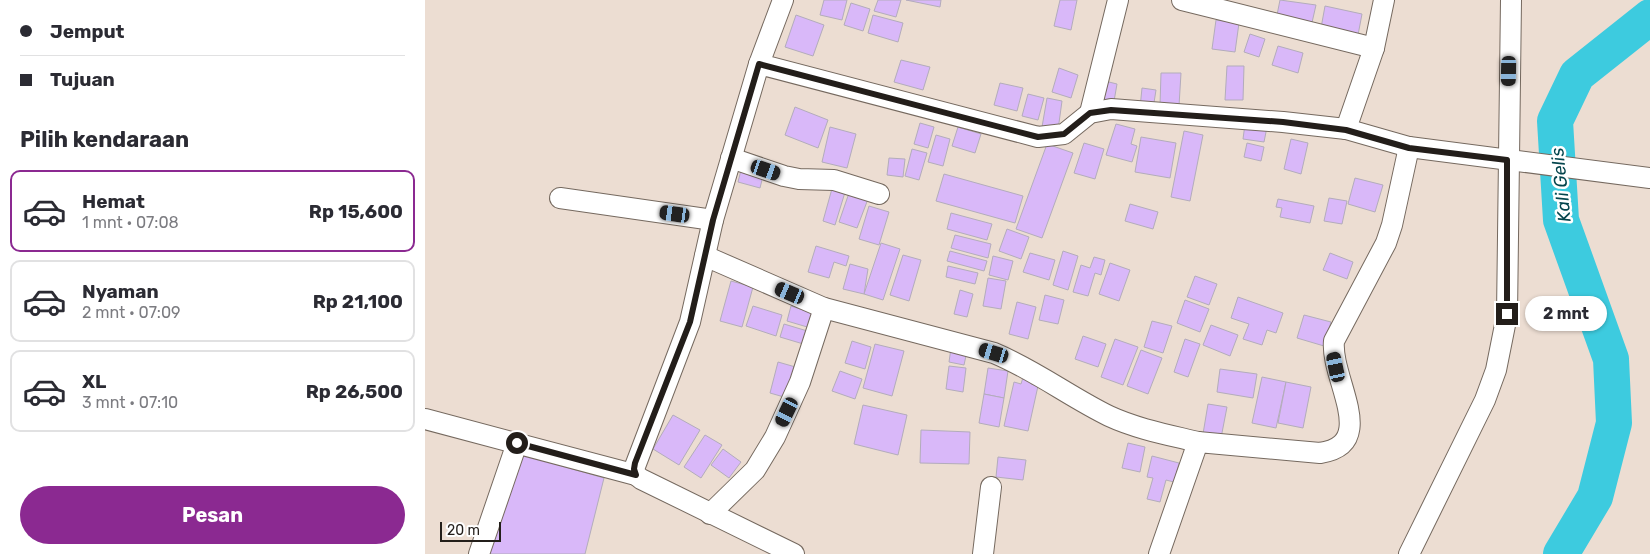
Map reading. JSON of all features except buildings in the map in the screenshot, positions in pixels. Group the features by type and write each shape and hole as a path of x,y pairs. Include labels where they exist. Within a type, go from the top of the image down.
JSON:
{"street":[{"path":"636,475 635,463 690,322 713,220 759,64 783,0"},
{"path":"1090,113 1118,0"},
{"path":"1182,0 1374,48"},
{"path":"1346,130 1374,48 1384,0"},
{"path":"1409,554 1485,400 1496,370 1507,314 1507,160 1511,0"},
{"path":"759,64 1038,137 1064,134 1090,113 1111,110 1283,122 1346,130 1409,148 1645,177"},
{"path":"705,256 824,308 994,353 1014,361 1110,416 1129,424 1198,442 1319,454 1332,452 1342,445 1349,436 1349,413 1333,354 1335,341 1386,243 1409,148"},
{"path":"731,158 784,176 799,179 835,180 879,194"},
{"path":"560,198 713,220"},
{"path":"710,514 755,470 775,437 800,382 824,308"},
{"path":"425,419 636,475 710,514 794,554"},
{"path":"1159,554 1198,442"},
{"path":"479,554 517,443"},
{"path":"983,554 991,487"}],"waterway":[{"name":"Kali Gelis","path":"1561,554 1595,497 1614,423 1611,359 1561,220 1555,121 1577,75 1650,17"}],"route":[{"path":"517,443 636,475 635,463 690,322 713,220 759,64 1038,137 1064,134 1090,113 1111,110 1283,122 1346,130 1409,148 1507,160 1507,314"}]}
